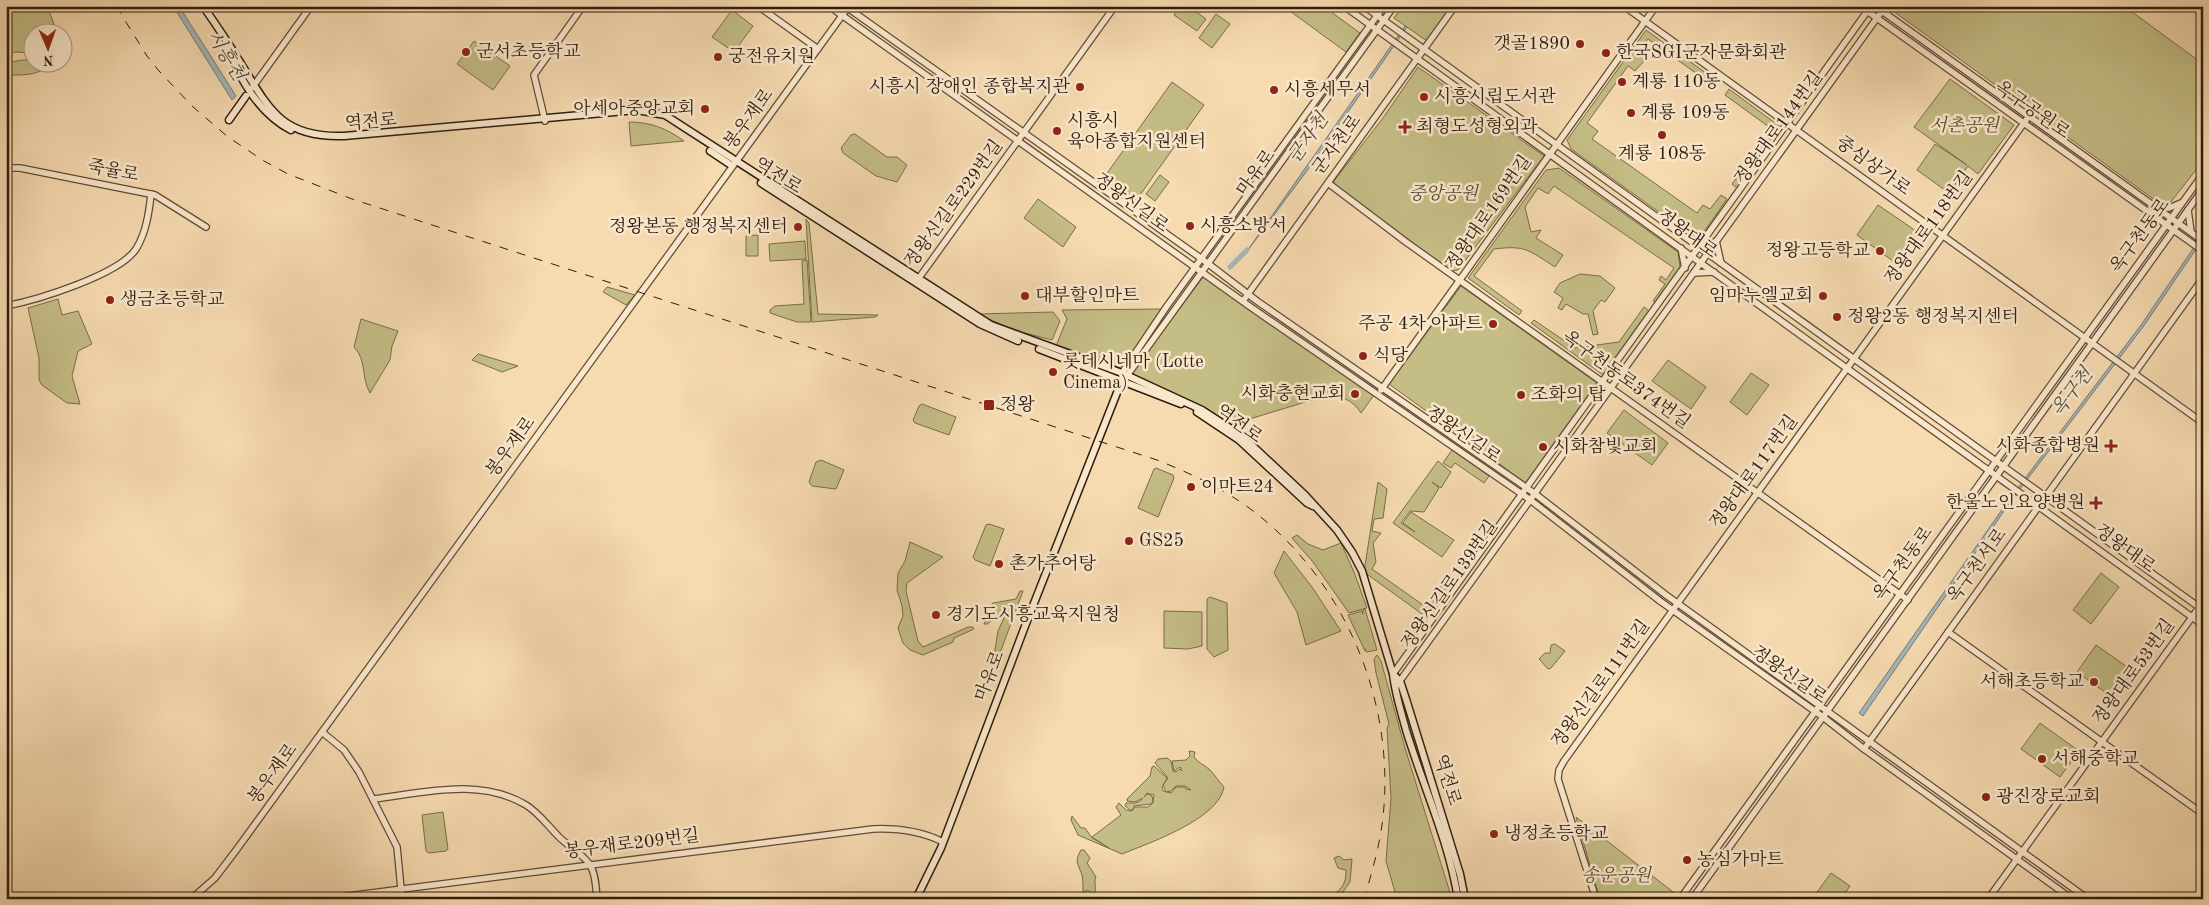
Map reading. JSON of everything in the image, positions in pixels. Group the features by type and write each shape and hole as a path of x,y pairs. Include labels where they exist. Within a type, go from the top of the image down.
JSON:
{"main road":[{"name":"역전로","path":"203,6 215,24 232,61 250,91 266,112 283,126 305,136 324,140 617,114 650,114 672,124 989,329 1124,376 1214,422 1239,440 1307,503 1315,507 1337,530 1362,571 1393,674 1394,688 1418,768 1447,851 1458,899"},
{"path":"229,120 250,91"},
{"name":"마유로","path":"916,899 943,842 1027,621 1124,376"},
{"name":"역전로","path":"1393,674 1400,681 1460,874 1465,899"}],"street":[{"path":"250,91 311,6"},
{"path":"544,120 534,75 584,6"},
{"path":"758,6 818,49"},
{"name":"정왕신길로","path":"829,6 1242,301 1529,499 1673,611 1815,711 1864,749 2072,899"},
{"name":"정왕신길로229번길","path":"917,282 1116,6"},
{"name":"정왕대로","path":"1344,6 2203,624"},
{"name":"정왕대로","path":"1364,6 2201,606"},
{"name":"마유로","path":"1124,376 1167,306 1384,6"},
{"name":"마유로","path":"1124,376 1209,265 1394,6"},
{"name":"군자천로","path":"1242,301 1455,6"},
{"name":"중심상가로","path":"1624,6 2134,374"},
{"name":"정왕대로169번길","path":"1378,394 1656,6"},
{"name":"옥구공원로","path":"1860,6 1883,9 2203,240"},
{"name":"봉우재로","path":"191,899 215,878 735,164 847,7"},
{"name":"정왕신길로","path":"847,7 1382,388 1534,493 1678,603 2088,899"},
{"name":"옥구공원로","path":"1871,8 1877,18 2203,251"},
{"name":"정왕대로144번길","path":"1603,382 1871,8"},
{"name":"정왕대로144번길","path":"1610,388 1883,9"},
{"name":"정왕대로118번길","path":"1854,358 2029,116"},
{"name":"죽율로","path":"6,168 20,168 151,194 206,227"},
{"name":"옥구천동로","path":"1680,899 2203,174"},
{"name":"옥구천동로374번길","path":"1328,183 1610,388 1908,600"},
{"name":"옥구천동로","path":"1692,899 2203,190"},
{"path":"6,306 89,280 130,256 144,235 151,194"},
{"path":"2157,208 2169,208 2183,202"},
{"path":"2188,210 2191,232"},
{"path":"2156,217 2160,226 2159,236"},
{"path":"2167,240 2186,239"},
{"path":"1716,241 1721,263"},
{"path":"1681,248 1685,263 1684,269"},
{"path":"1694,273 1714,272"},
{"name":"옥구천서로","path":"1864,749 2203,278"},
{"name":"정왕대로117번길","path":"1678,603 1854,358"},
{"path":"2134,374 2203,423"},
{"name":"정왕신길로139번길","path":"1393,674 1603,382"},
{"name":"정왕신길로139번길","path":"1394,688 1610,388"},
{"name":"정왕신길로111번길","path":"1596,899 1558,779 1559,770 1678,603"},
{"name":"정왕대로53번길","path":"1988,899 2201,606"},
{"path":"1948,632 2203,814"},
{"path":"322,732 344,750 397,846 402,899"},
{"path":"373,800 468,788 496,792 525,805 535,812 590,865 597,899"},
{"name":"봉우재로209번길","path":"324,899 873,829 893,828 921,834 943,842"}],"green space":[{"path":"6,6 47,6 53,22 22,22 22,52 6,54"},
{"path":"1179,6 1188,6 1206,19 1197,31 1174,15"},
{"path":"1283,6 1323,6 1360,33 1346,52"},
{"path":"1403,6 1451,6 1427,41 1394,18"},
{"path":"1886,6 2124,6 2203,64 2203,161 2166,208"},
{"path":"732,10 753,26 734,52 712,37"},
{"path":"1216,14 1230,24 1212,48 1199,38"},
{"path":"1646,30 1710,76 1707,81 1648,39 1639,51 1643,54 1644,61 1635,71 1628,66 1587,123 1598,131 1592,139 1697,213 1703,205 1710,209 1721,195 1727,199 1698,240 1571,149 1567,140"},
{"path":"474,41 510,66 493,90 457,64"},
{"path":"22,60 22,72 38,72 25,75 6,75 6,63"},
{"name":"중앙공원","path":"1418,67 1544,156 1458,270 1452,271 1334,186 1334,181 1383,118"},
{"name":"서촌공원","path":"1950,79 2014,125 1978,174 1968,166 1949,193 1917,170 1935,144 1967,165 1914,127"},
{"path":"1172,82 1204,105 1135,202 1103,179"},
{"path":"1729,89 1782,128 1737,188 1732,184 1773,130 1725,95"},
{"path":"629,122 644,123 658,127 684,141 631,146"},
{"path":"855,134 887,157 897,157 907,165 897,182 876,176 843,153 841,148 851,135"},
{"path":"1559,168 1678,252 1680,267 1656,303 1653,301 1665,284 1659,280 1661,276 1666,280 1674,268 1554,186 1548,194 1538,188 1525,207 1531,232 1541,230 1536,238 1563,255 1555,267 1539,256 1520,248 1494,249 1474,276 1522,311 1519,315 1468,278 1546,170"},
{"path":"1160,175 1169,182 1155,201 1146,194"},
{"path":"1038,199 1076,227 1063,247 1024,218"},
{"path":"1878,205 1919,233 1897,264 1857,235"},
{"path":"806,219 809,223 818,314 878,315 875,317 812,322"},
{"path":"758,235 758,256 746,256 746,236"},
{"path":"805,241 806,259 770,261 769,244"},
{"path":"807,260 811,322 797,322 770,313 770,310 775,306 804,304 802,261"},
{"path":"1580,274 1600,276 1615,288 1605,302 1601,300 1593,311 1598,334 1593,335 1588,314 1583,314 1566,304 1562,310 1558,308 1563,298 1554,292 1560,283"},
{"path":"1204,276 1374,395 1361,413 1354,404 1346,399 1325,396 1230,425 1130,375"},
{"path":"1461,286 1597,383 1527,484 1389,384"},
{"path":"607,287 635,295 626,305 603,292"},
{"path":"58,299 62,315 78,311 92,344 78,351 72,376 80,404 67,403 42,385 39,380 39,358 28,308"},
{"path":"1644,307 1649,311 1603,375 1531,323 1534,320 1575,348 1619,342"},
{"path":"1163,309 1121,369 1056,346 1067,319 1062,310"},
{"path":"1053,312 1060,321 1052,340 1017,331 977,314"},
{"path":"361,319 398,331 392,346 390,360 370,393 361,358 354,347"},
{"path":"478,354 518,366 502,372 472,360"},
{"path":"1668,360 1706,387 1691,409 1652,381"},
{"path":"1751,373 1769,385 1747,415 1730,402"},
{"path":"922,404 956,417 949,435 915,423 913,420 919,406"},
{"path":"1624,410 1668,443 1652,465 1607,433"},
{"path":"1452,450 1489,476 1484,483 1455,463 1451,468 1443,463"},
{"path":"821,460 844,470 836,489 812,486 809,482 816,462"},
{"path":"1438,461 1451,472 1441,488 1432,482 1439,488 1424,512 1410,511 1401,523 1415,532 1403,523 1411,512 1454,540 1442,557 1393,523"},
{"path":"1156,468 1173,475 1174,478 1158,517 1138,508"},
{"path":"1378,482 1387,489 1383,518 1374,519 1372,531 1381,533 1373,543 1376,562 1372,569 1426,607 1448,577 1455,581 1429,619 1364,572"},
{"path":"989,524 1004,529 990,566 975,560 973,557 986,525"},
{"path":"1297,535 1308,544 1323,550 1341,543 1367,608 1349,613 1313,562 1292,538"},
{"path":"910,542 943,557 907,583 906,591 918,641 923,647 968,627 973,627 974,629 954,638 953,642 923,655 910,650 903,643 898,628 903,616 897,590 898,573 905,561"},
{"path":"1284,551 1312,587 1341,631 1306,645 1297,612 1274,573"},
{"path":"2101,573 2119,587 2091,624 2073,610"},
{"path":"1020,591 1023,591 990,680 998,631 1004,618 1003,616 998,616 984,624 988,616 986,611 993,603 1016,599"},
{"path":"1210,597 1227,603 1228,650 1214,657 1207,649 1207,599"},
{"path":"1365,609 1377,650 1367,652 1364,650 1366,650 1348,615 1362,611 1363,614"},
{"path":"1164,611 1202,612 1202,646 1188,649 1164,648"},
{"path":"1555,644 1565,651 1548,669 1539,659 1545,653 1550,653 1551,645"},
{"path":"2096,645 2133,671 2113,698 2077,672"},
{"path":"1377,655 1381,661 1405,748 1452,899 1397,899 1386,861 1391,798 1387,728 1389,724 1376,673 1374,659"},
{"path":"2040,723 2079,751 2060,777 2021,749"},
{"path":"1189,751 1195,752 1194,757 1210,770 1224,787 1219,799 1197,819 1165,836 1122,854 1078,835 1071,820 1072,816 1081,828 1085,828 1092,838 1109,848 1092,837 1121,815 1116,807 1119,803 1126,810 1132,811 1125,806 1126,803 1137,802 1143,798 1135,802 1127,801 1127,799 1150,776 1152,767 1154,766 1167,778 1165,783 1168,778 1155,763 1158,759 1167,758 1171,761 1173,771 1176,772 1180,769 1182,771 1180,767 1174,771 1172,761 1186,760 1190,756","holes":["1176,786 1185,786 1191,790 1185,787 1176,787 1171,793 1167,792","1147,793 1154,795 1153,803 1148,807 1135,807 1133,810 1134,806 1151,804 1153,801 1152,796 1147,794 1144,797"]},
{"path":"443,812 448,849 446,851 429,853 426,851 422,815"},
{"name":"송운공원","path":"1576,817 1677,895 1674,899 1605,899 1598,893"},
{"path":"1081,850 1084,850 1090,858 1087,863 1096,877 1093,896 1088,890 1083,892 1082,875 1077,860"},
{"path":"1339,856 1344,860 1352,859 1350,882 1338,899 1327,899 1339,891 1344,884 1346,870 1338,868 1334,858"},
{"path":"1831,873 1850,886 1841,899 1812,899"}],"shaded area":[{"path":"173,6 179,6 236,96 232,100"},
{"path":"1405,26 1407,27 1309,168 1245,254"},
{"path":"2203,234 2203,239 2143,327 2013,498 1863,716 1859,713 2011,497 2141,325"}],"waterway":[{"name":"군자천","path":"1230,267 1247,250"}],"railway":[{"path":"116,6 147,56 192,106 228,137 264,161 288,174 352,199 1157,460 1202,480 1245,505 1279,533 1309,566 1335,603 1355,643 1371,685 1381,728 1385,773 1382,827 1364,899"}],"place":[{"name":"갯골1890","path":"1580,44"},
{"name":"군서초등학교","path":"466,52"},
{"name":"한국SGI군자문화회관","path":"1606,53"},
{"name":"궁전유치원","path":"718,57"},
{"name":"계룡 110동","path":"1622,82"},
{"name":"시흥시 장애인 종합복지관","path":"1080,87"},
{"name":"시흥세무서","path":"1274,90"},
{"name":"시흥시립도서관","path":"1424,97"},
{"name":"아세아중앙교회","path":"705,109"},
{"name":"계룡 109동","path":"1631,113"},
{"name":"최형도성형외과","path":"1405,127"},
{"name":"시흥시 육아종합지원센터","path":"1057,131"},
{"name":"계룡 108동","path":"1662,135"},
{"name":"시흥소방서","path":"1190,226"},
{"name":"정왕본동 행정복지센터","path":"798,227"},
{"name":"정왕고등학교","path":"1880,251"},
{"name":"대부할인마트","path":"1025,296"},
{"name":"임마누엘교회","path":"1823,296"},
{"name":"생금초등학교","path":"110,300"},
{"name":"정왕2동 행정복지센터","path":"1837,317"},
{"name":"주공 4차 아파트","path":"1493,324"},
{"name":"식당","path":"1363,356"},
{"name":"롯데시네마 (Lotte Cinema)","path":"1053,372"},
{"name":"시화충현교회","path":"1355,394"},
{"name":"조화의 탑","path":"1521,395"},
{"name":"정왕","path":"989,405"},
{"name":"시화종합병원","path":"2111,446"},
{"name":"시화참빛교회","path":"1543,447"},
{"name":"이마트24","path":"1191,487"},
{"name":"한울노인요양병원","path":"2096,503"},
{"name":"GS25","path":"1129,541"},
{"name":"촌가추어탕","path":"999,564"},
{"name":"경기도시흥교육지원청","path":"936,615"},
{"name":"서해초등학교","path":"2094,682"},
{"name":"서해중학교","path":"2042,759"},
{"name":"광진장로교회","path":"1986,797"},
{"name":"냉정초등학교","path":"1494,834"},
{"name":"농심가마트","path":"1687,860"}],"water label":[{"name":"시흥천","path":"225,56"},
{"name":"옥구천","path":"2073,393"}]}
